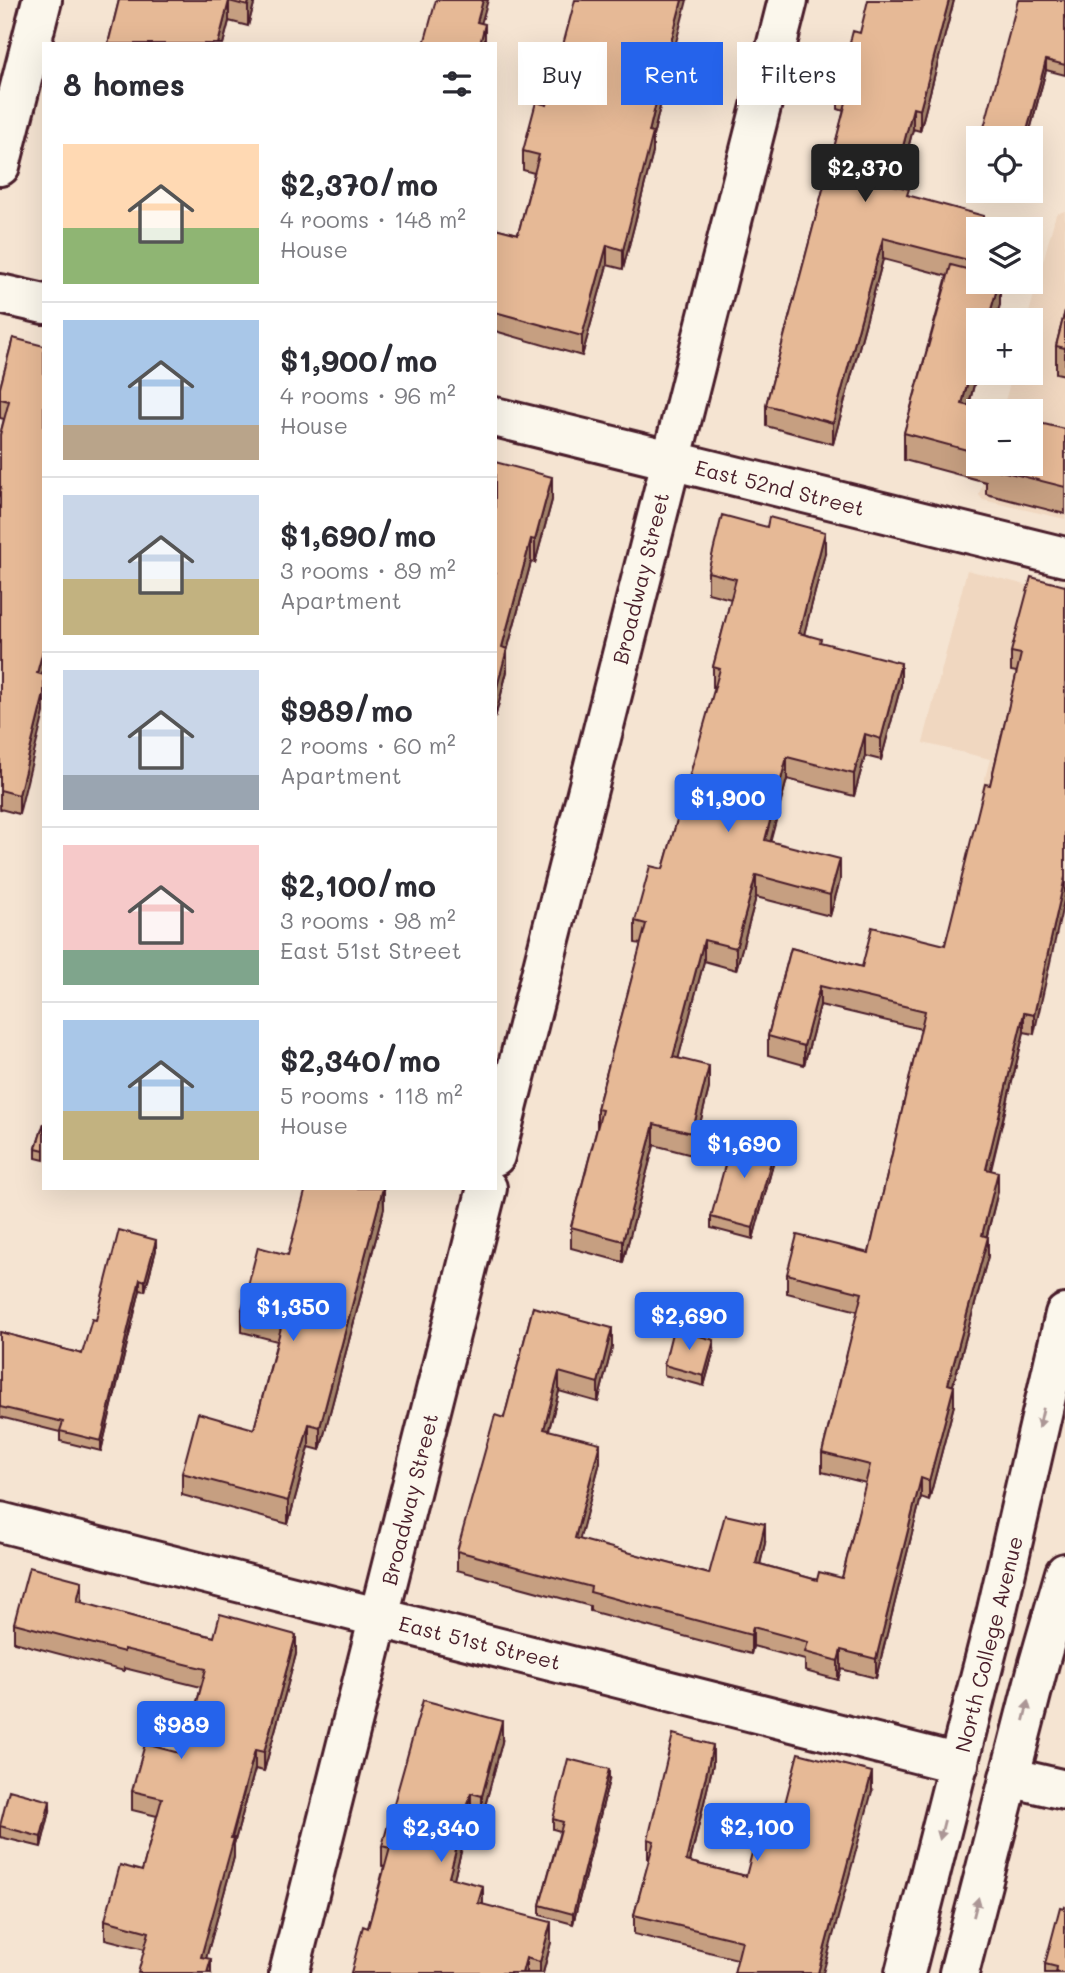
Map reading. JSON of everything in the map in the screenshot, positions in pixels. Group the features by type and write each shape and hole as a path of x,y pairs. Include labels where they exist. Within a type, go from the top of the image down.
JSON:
{"street":[{"path":"0,166 43,0"},
{"name":"Broadway Street","path":"497,1148 788,0"},
{"path":"0,293 42,304"},
{"name":"East 52nd Street","path":"497,417 1065,557"},
{"name":"Broadway Street","path":"289,1973 487,1190"},
{"name":"North College Avenue","path":"905,1973 959,1764 1065,1314"},
{"name":"East 51st Street","path":"0,1522 959,1764"},
{"path":"959,1973 1065,1573"},
{"path":"1009,1777 1065,1790"}],"shaded area":[{"path":"1065,211 1065,519 983,500 979,495 985,476 1043,476 1043,399 1005,399 1010,385 1043,385 1043,308 1030,308 1034,294 1043,294 1043,262 1056,214"},
{"path":"967,570 1065,595 1065,813 981,793 990,759 923,743"}],"building":[{"path":"119,0 249,0 248,6 229,1 219,42 108,42"},
{"path":"436,0 483,0 477,22 485,24 480,42 425,42"},
{"path":"575,0 682,0 671,42 621,42 621,105 655,105 649,132 653,133 623,250 607,245 582,336 497,313 497,229 518,234 539,155 523,151 535,105 607,105 607,42 564,42"},
{"path":"868,0 949,0 920,110 913,108 893,185 909,189 907,195 984,216 966,217 966,259 883,238 833,423 766,405 845,105 861,105 861,42 850,42 853,31 860,33"},
{"path":"1018,0 1065,0 1065,65 1046,60 1028,126 984,126"},
{"path":"951,265 966,269 966,294 996,294 991,308 966,308 967,385 962,404 966,405 966,450 904,433"},
{"path":"1065,311 1065,348 1056,346"},
{"path":"13,338 42,345 42,654 37,673 42,674 42,702 19,795 0,790 0,435 9,401 0,399 0,388"},
{"path":"1043,424 1065,429 1065,487 1022,476 1043,476"},
{"path":"497,463 552,477 535,540 531,539 502,647 507,649 497,687"},
{"path":"722,515 767,527 769,517 825,532 799,633 821,639 820,642 901,663 881,739 865,734 854,774 787,757 765,840 840,859 830,895 756,875 736,948 704,940 673,1057 709,1066 692,1133 654,1124 623,1241 571,1227 602,1110 597,1109 646,924 635,921 650,866 663,869 720,669 713,667 736,579 708,572"},
{"path":"1031,577 1065,586 1065,877 1034,1015 1024,1013 986,1169 998,1172 982,1235 988,1237 948,1384 954,1386 929,1481 921,1478 876,1659 841,1650 838,1661 805,1652 808,1642 753,1627 751,1635 590,1592 591,1587 457,1551 495,1415 504,1418 533,1307 612,1328 598,1383 559,1372 544,1429 600,1443 575,1538 709,1574 725,1515 765,1524 756,1563 817,1580 819,1572 842,1578 870,1465 822,1453 862,1293 787,1274 797,1235 869,1253 925,1011 820,986 804,1046 768,1036 791,948 862,967 872,927 945,945 985,784 990,785 1021,654 1011,652"},
{"path":"42,1129 42,1150 36,1148"},
{"path":"734,1132 776,1143 753,1228 711,1217"},
{"path":"305,1190 382,1190 320,1427 309,1424 288,1501 182,1473 198,1413 254,1429 283,1320 242,1309 258,1247 288,1255"},
{"path":"119,1230 156,1240 145,1281 140,1279 101,1441 60,1431 63,1422 0,1407 0,1332 82,1354 92,1319 96,1320"},
{"path":"673,1329 714,1340 704,1376 664,1365"},
{"path":"29,1567 82,1581 77,1601 160,1624 214,1637 220,1614 296,1635 264,1752 255,1750 231,1838 234,1838 201,1957 211,1959 207,1973 138,1973 149,1932 105,1920 120,1865 142,1871 162,1798 132,1791 145,1744 183,1754 206,1669 124,1649 124,1652 14,1623"},
{"path":"423,1700 502,1721 482,1796 471,1793 449,1877 483,1886 478,1903 551,1922 540,1962 526,1958 522,1973 351,1973 363,1926 368,1928 390,1848 382,1846"},
{"path":"673,1734 713,1745 686,1861 746,1876 762,1814 781,1819 798,1753 872,1772 818,1973 734,1973 742,1941 634,1915 654,1841 648,1839"},
{"path":"568,1759 609,1769 573,1914 540,1905 563,1822 553,1819"},
{"path":"9,1790 50,1801 41,1837 0,1826"},
{"path":"1065,1906 1065,1973 1056,1973 1057,1967 1045,1964 1060,1907"}]}
